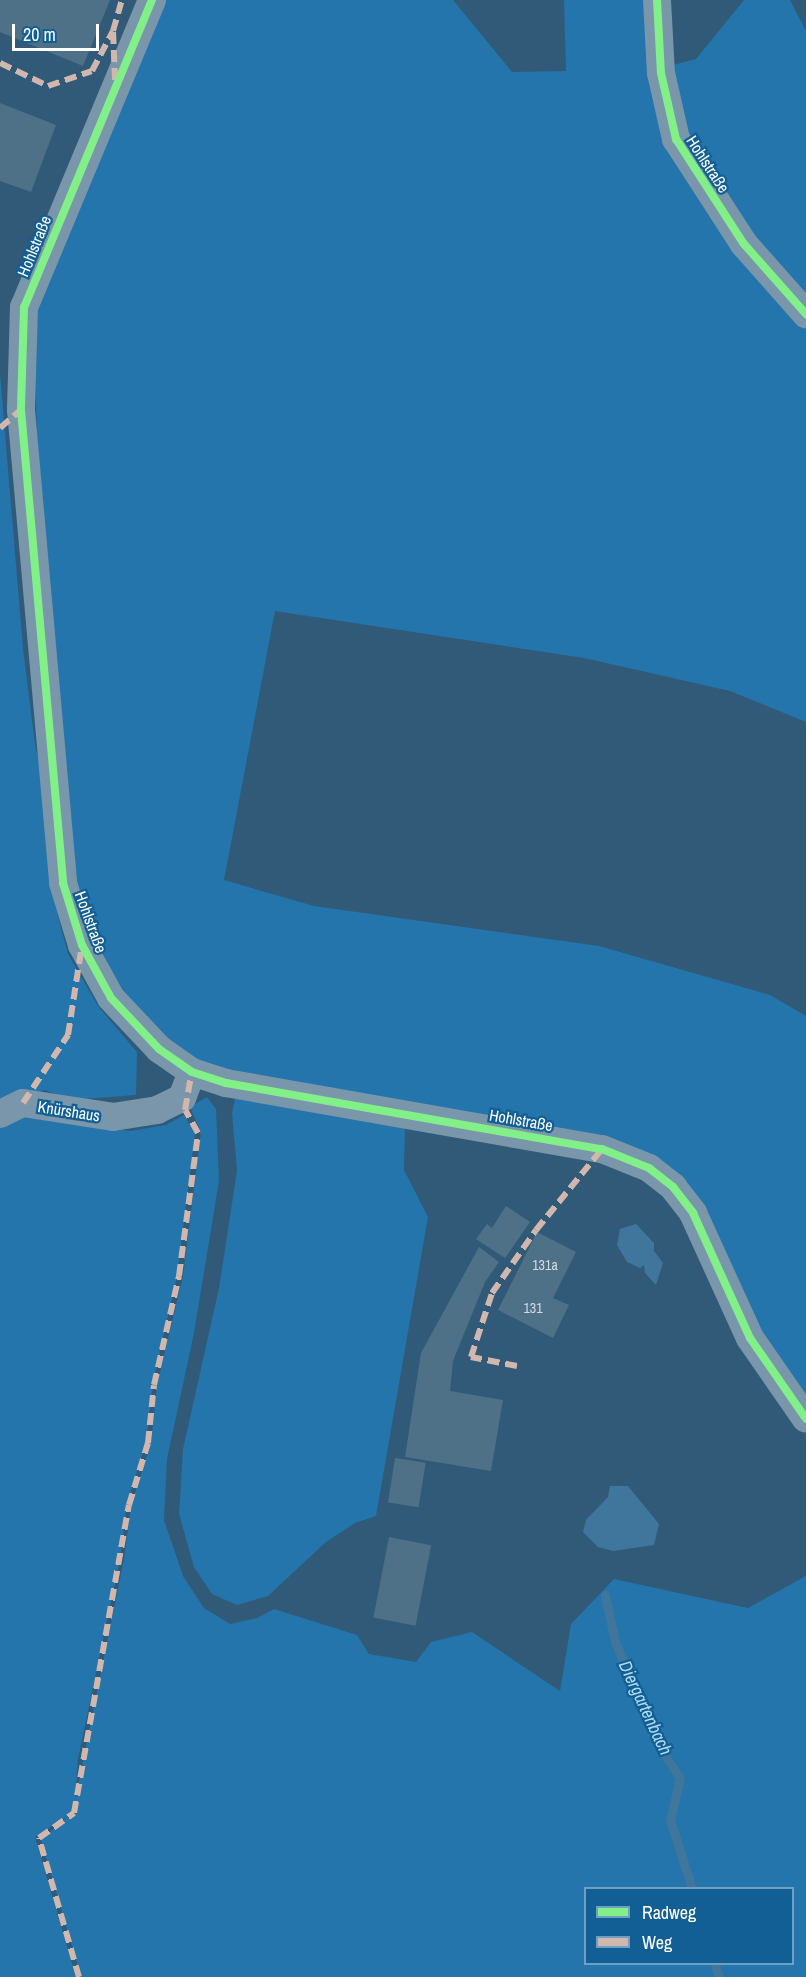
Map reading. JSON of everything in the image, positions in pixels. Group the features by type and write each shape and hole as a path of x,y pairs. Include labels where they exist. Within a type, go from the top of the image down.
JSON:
{"street":[{"name":"Hohlstraße","path":"152,0 24,308 21,410 63,883 82,945 111,998 159,1049 192,1072 235,1084 585,1145 649,1168 673,1187 693,1213 750,1338 806,1419"},
{"name":"Hohlstraße","path":"657,0 661,73 676,139 744,244 806,314"},
{"name":"Knürshaus","path":"0,1114 23,1103 113,1117 157,1110 182,1098 192,1072"}],"shaded area":[{"path":"160,0 453,0 512,72 566,71 564,0 654,0 658,69 696,59 744,0 790,0 806,31 806,722 730,691 584,658 275,611 224,880 314,906 599,946 770,995 806,1016 806,1408 664,1166 225,1072 188,1058 123,994 97,941 77,885 50,886 68,954 98,1006 137,1052 136,1095 70,1100 45,1090 0,1105 0,373 23,648 35,744 50,813 33,316"},
{"path":"207,1097 216,1109 219,1181 194,1333 167,1459 164,1520 183,1576 204,1608 230,1624 257,1618 274,1609 357,1635 369,1654 416,1662 431,1642 472,1632 560,1691 571,1624 614,1579 748,1608 806,1576 806,1977 81,1977 41,1840 68,1816 35,1837 76,1977 0,1977 0,1122 27,1117 130,1131 166,1125 184,1115 195,1134 177,1276 153,1383 146,1442 127,1504 120,1559 78,1759 75,1800 124,1559 131,1506 151,1442 157,1385 183,1276 201,1132 190,1107"},
{"path":"242,1097 405,1127 404,1170 428,1217 376,1516 355,1523 326,1542 268,1596 237,1605 212,1594 194,1567 179,1514 183,1449 219,1288 237,1171 232,1113 235,1099"},
{"path":"636,1224 654,1243 654,1251 663,1263 656,1285 645,1273 644,1265 640,1268 627,1262 617,1245 620,1229"},
{"path":"610,1486 628,1486 659,1524 654,1545 613,1551 598,1547 583,1532 586,1520 608,1497"}],"building":[{"path":"0,0 110,0 83,66 0,32"},
{"path":"0,103 56,125 31,192 0,181"},
{"path":"506,1206 530,1222 505,1258 476,1239 487,1224 492,1228"},
{"path":"537,1232 576,1252 553,1298 569,1305 553,1338 498,1310"},
{"path":"479,1247 499,1262 485,1282 453,1361 450,1391 503,1400 491,1471 405,1457 421,1353"},
{"path":"395,1458 426,1463 419,1507 388,1502"},
{"path":"389,1537 431,1545 416,1626 373,1617"}],"waterway":[{"name":"Diergartenbach","path":"605,1595 615,1642 659,1746 680,1778 670,1820 692,1887"},
{"name":"Diergartenbach","path":"715,1965 719,1977"}],"marked path":[{"path":"115,80 113,31 122,0"},
{"path":"0,63 48,86 92,71 113,31"},
{"path":"0,428 21,410"},
{"path":"23,1103 68,1035 82,945"},
{"path":"79,1977 39,1838 74,1813 129,1505 148,1443 154,1385 179,1276 198,1133 185,1110 192,1072"},
{"path":"517,1366 471,1357 492,1293 536,1230 602,1149"}],"cycle path":[{"path":"152,0 24,307 21,410 63,883 82,945 111,998 159,1049 192,1072 226,1083 602,1149 649,1168 673,1187 693,1213 750,1338 806,1419"},
{"path":"657,0 661,73 676,139 744,244 806,314"}]}
